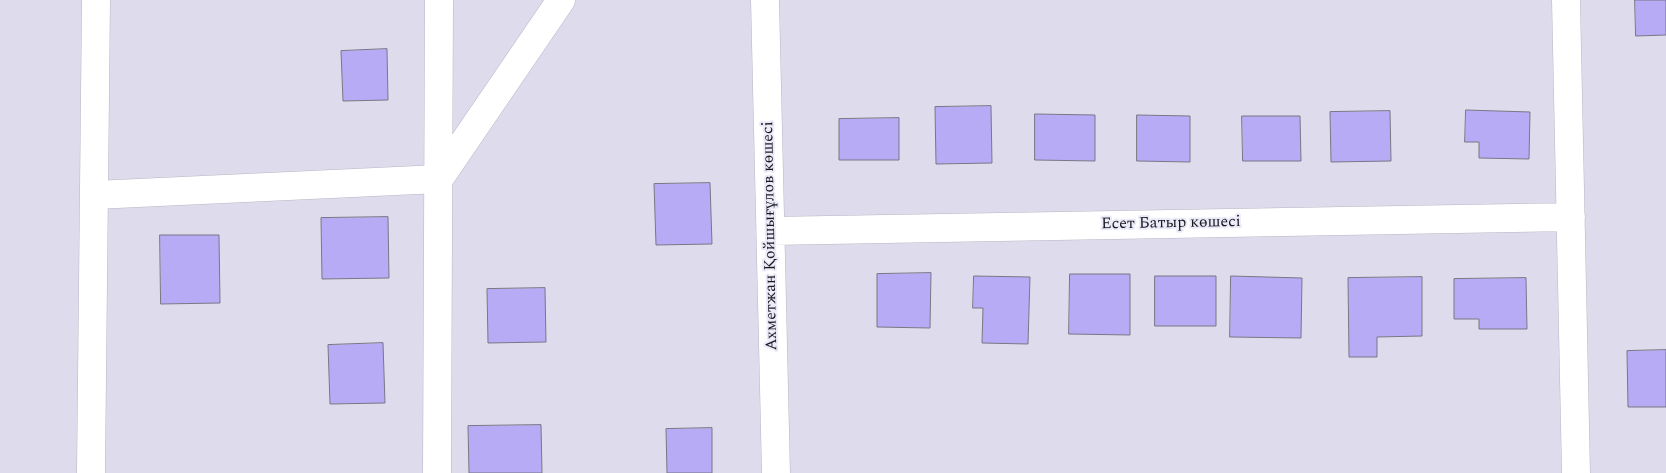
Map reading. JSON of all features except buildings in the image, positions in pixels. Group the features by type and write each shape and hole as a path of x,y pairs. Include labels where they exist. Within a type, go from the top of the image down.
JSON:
{"street":[{"path":"91,473 96,0"},
{"path":"437,473 439,0"},
{"path":"439,179 561,0"},
{"name":"Ахметжан Қойшығұлов көшесі","path":"765,0 776,473"},
{"path":"1566,0 1576,473"},
{"path":"95,195 439,179"},
{"name":"Есет Батыр көшесі","path":"770,231 1571,217"}]}
